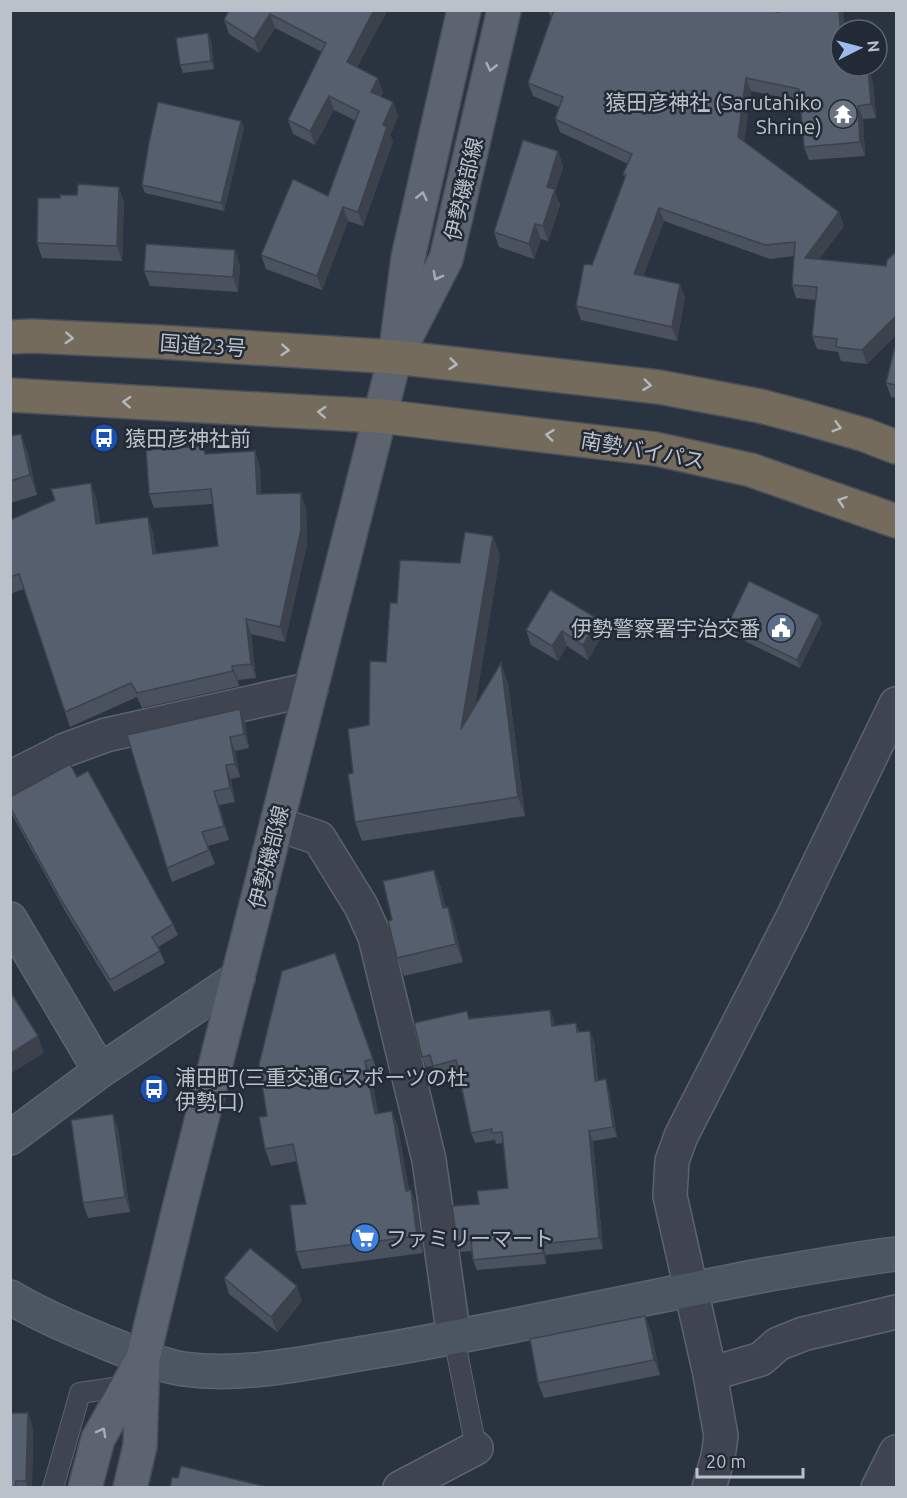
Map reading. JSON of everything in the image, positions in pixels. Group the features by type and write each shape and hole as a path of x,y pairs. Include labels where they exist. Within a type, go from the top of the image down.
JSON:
{"highway":[{"name":"国道23号","path":"10,337 160,342 395,357"},
{"path":"395,357 659,387 760,406 865,435 897,447"},
{"path":"10,395 380,416"},
{"name":"南勢バイパス","path":"380,416 656,448 751,470 897,521"}],"main road":[{"name":"伊勢磯部線","path":"130,1488 140,1446 143,1358 395,357 408,258 464,10"},
{"name":"伊勢磯部線","path":"395,357 446,259 504,10"},
{"name":"伊勢磯部線","path":"85,1488 98,1439 143,1358"}],"street":[{"path":"10,778 65,750 106,735 311,689"},
{"path":"710,1488 721,1436 710,1374 670,1196 672,1161 681,1136 792,919 897,704"},
{"path":"277,824 319,838 361,906 375,937 429,1160 454,1338"},
{"path":"10,919 100,1071"},
{"path":"10,1138 100,1071 238,978"},
{"path":"10,1297 65,1326 143,1358 181,1368 230,1373 274,1368 454,1338 690,1289 897,1254"},
{"path":"710,1374 761,1359 778,1344 803,1334 897,1312"},
{"path":"400,1488 476,1448"},
{"path":"878,1488 897,1452"}],"lane":[{"path":"454,1338 476,1448"},
{"path":"53,1488 80,1393 127,1386"}],"building":[{"path":"229,10 374,10 347,62 378,78 371,92 393,102 383,125 387,127 358,212 343,207 317,276 261,255 293,179 328,196 359,111 329,96 310,131 288,120 326,43 270,14 254,39 224,20"},
{"path":"554,10 769,10 778,12 778,10 839,10 840,18 829,18 829,78 869,78 871,104 858,106 860,142 804,147 799,89 746,78 738,137 839,212 805,258 886,266 887,260 897,251 897,315 862,350 836,347 837,339 812,336 817,287 792,285 795,242 765,245 659,208 634,274 680,284 672,327 576,306 584,264 592,265 632,154 555,119 563,97 528,83"},
{"path":"208,33 211,61 180,65 176,38"},
{"path":"158,102 241,121 221,203 142,185"},
{"path":"523,140 558,151 547,187 555,189 543,226 535,224 529,244 494,232"},
{"path":"78,184 119,187 117,246 37,243 38,198 77,195"},
{"path":"146,244 235,250 233,277 144,271"},
{"path":"897,342 897,385 886,383"},
{"path":"21,434 30,475 10,481 10,436"},
{"path":"204,446 205,454 255,451 257,494 301,493 301,530 280,627 246,619 251,664 232,666 233,671 137,693 131,683 65,712 19,574 10,577 10,520 55,500 51,489 91,483 96,524 148,517 153,554 218,546 211,489 149,494 146,450"},
{"path":"465,532 493,536 461,729 501,663 518,797 355,822 348,774 353,773 348,729 369,725 370,661 386,662 390,603 397,603 400,560 460,563"},
{"path":"749,581 819,615 797,660 727,626"},
{"path":"550,590 598,619 583,645 562,631 552,646 526,630"},
{"path":"240,709 244,734 230,737 235,764 226,765 230,788 214,791 224,826 202,832 209,850 167,868 127,735"},
{"path":"70,764 77,777 88,771 173,924 152,937 160,951 110,980 60,898 10,807 10,797"},
{"path":"434,870 443,908 448,907 456,944 397,958 388,921 392,920 383,881"},
{"path":"335,953 373,1059 365,1061 375,1114 392,1111 406,1191 411,1190 417,1236 296,1252 290,1205 306,1204 293,1144 265,1149 259,1117 267,1116 259,1064 282,971"},
{"path":"10,991 38,1036 10,1054"},
{"path":"550,1010 552,1026 576,1023 577,1032 590,1031 595,1081 606,1079 613,1127 589,1131 599,1238 542,1244 543,1253 473,1260 471,1240 457,1242 452,1206 479,1204 477,1191 508,1188 502,1132 492,1133 492,1129 471,1133 456,1060 433,1066 430,1055 422,1057 414,1023 467,1011 469,1019"},
{"path":"113,1114 125,1197 83,1203 71,1120"},
{"path":"250,1248 297,1286 271,1317 224,1278"},
{"path":"645,1316 654,1360 538,1383 530,1339"},
{"path":"10,1413 28,1413 26,1481 16,1481 15,1488 10,1488"},
{"path":"181,1466 271,1488 170,1488 172,1477 178,1478"}],"place":[{"name":"猿田彦神社 (Sarutahiko Shrine)","path":"843,114"},
{"name":"猿田彦神社前","path":"104,438"},
{"name":"伊勢警察署宇治交番","path":"781,628"},
{"name":"浦田町(三重交通Gスポーツの杜 伊勢口)","path":"154,1089"},
{"name":"ファミリーマート","path":"365,1238"}]}
